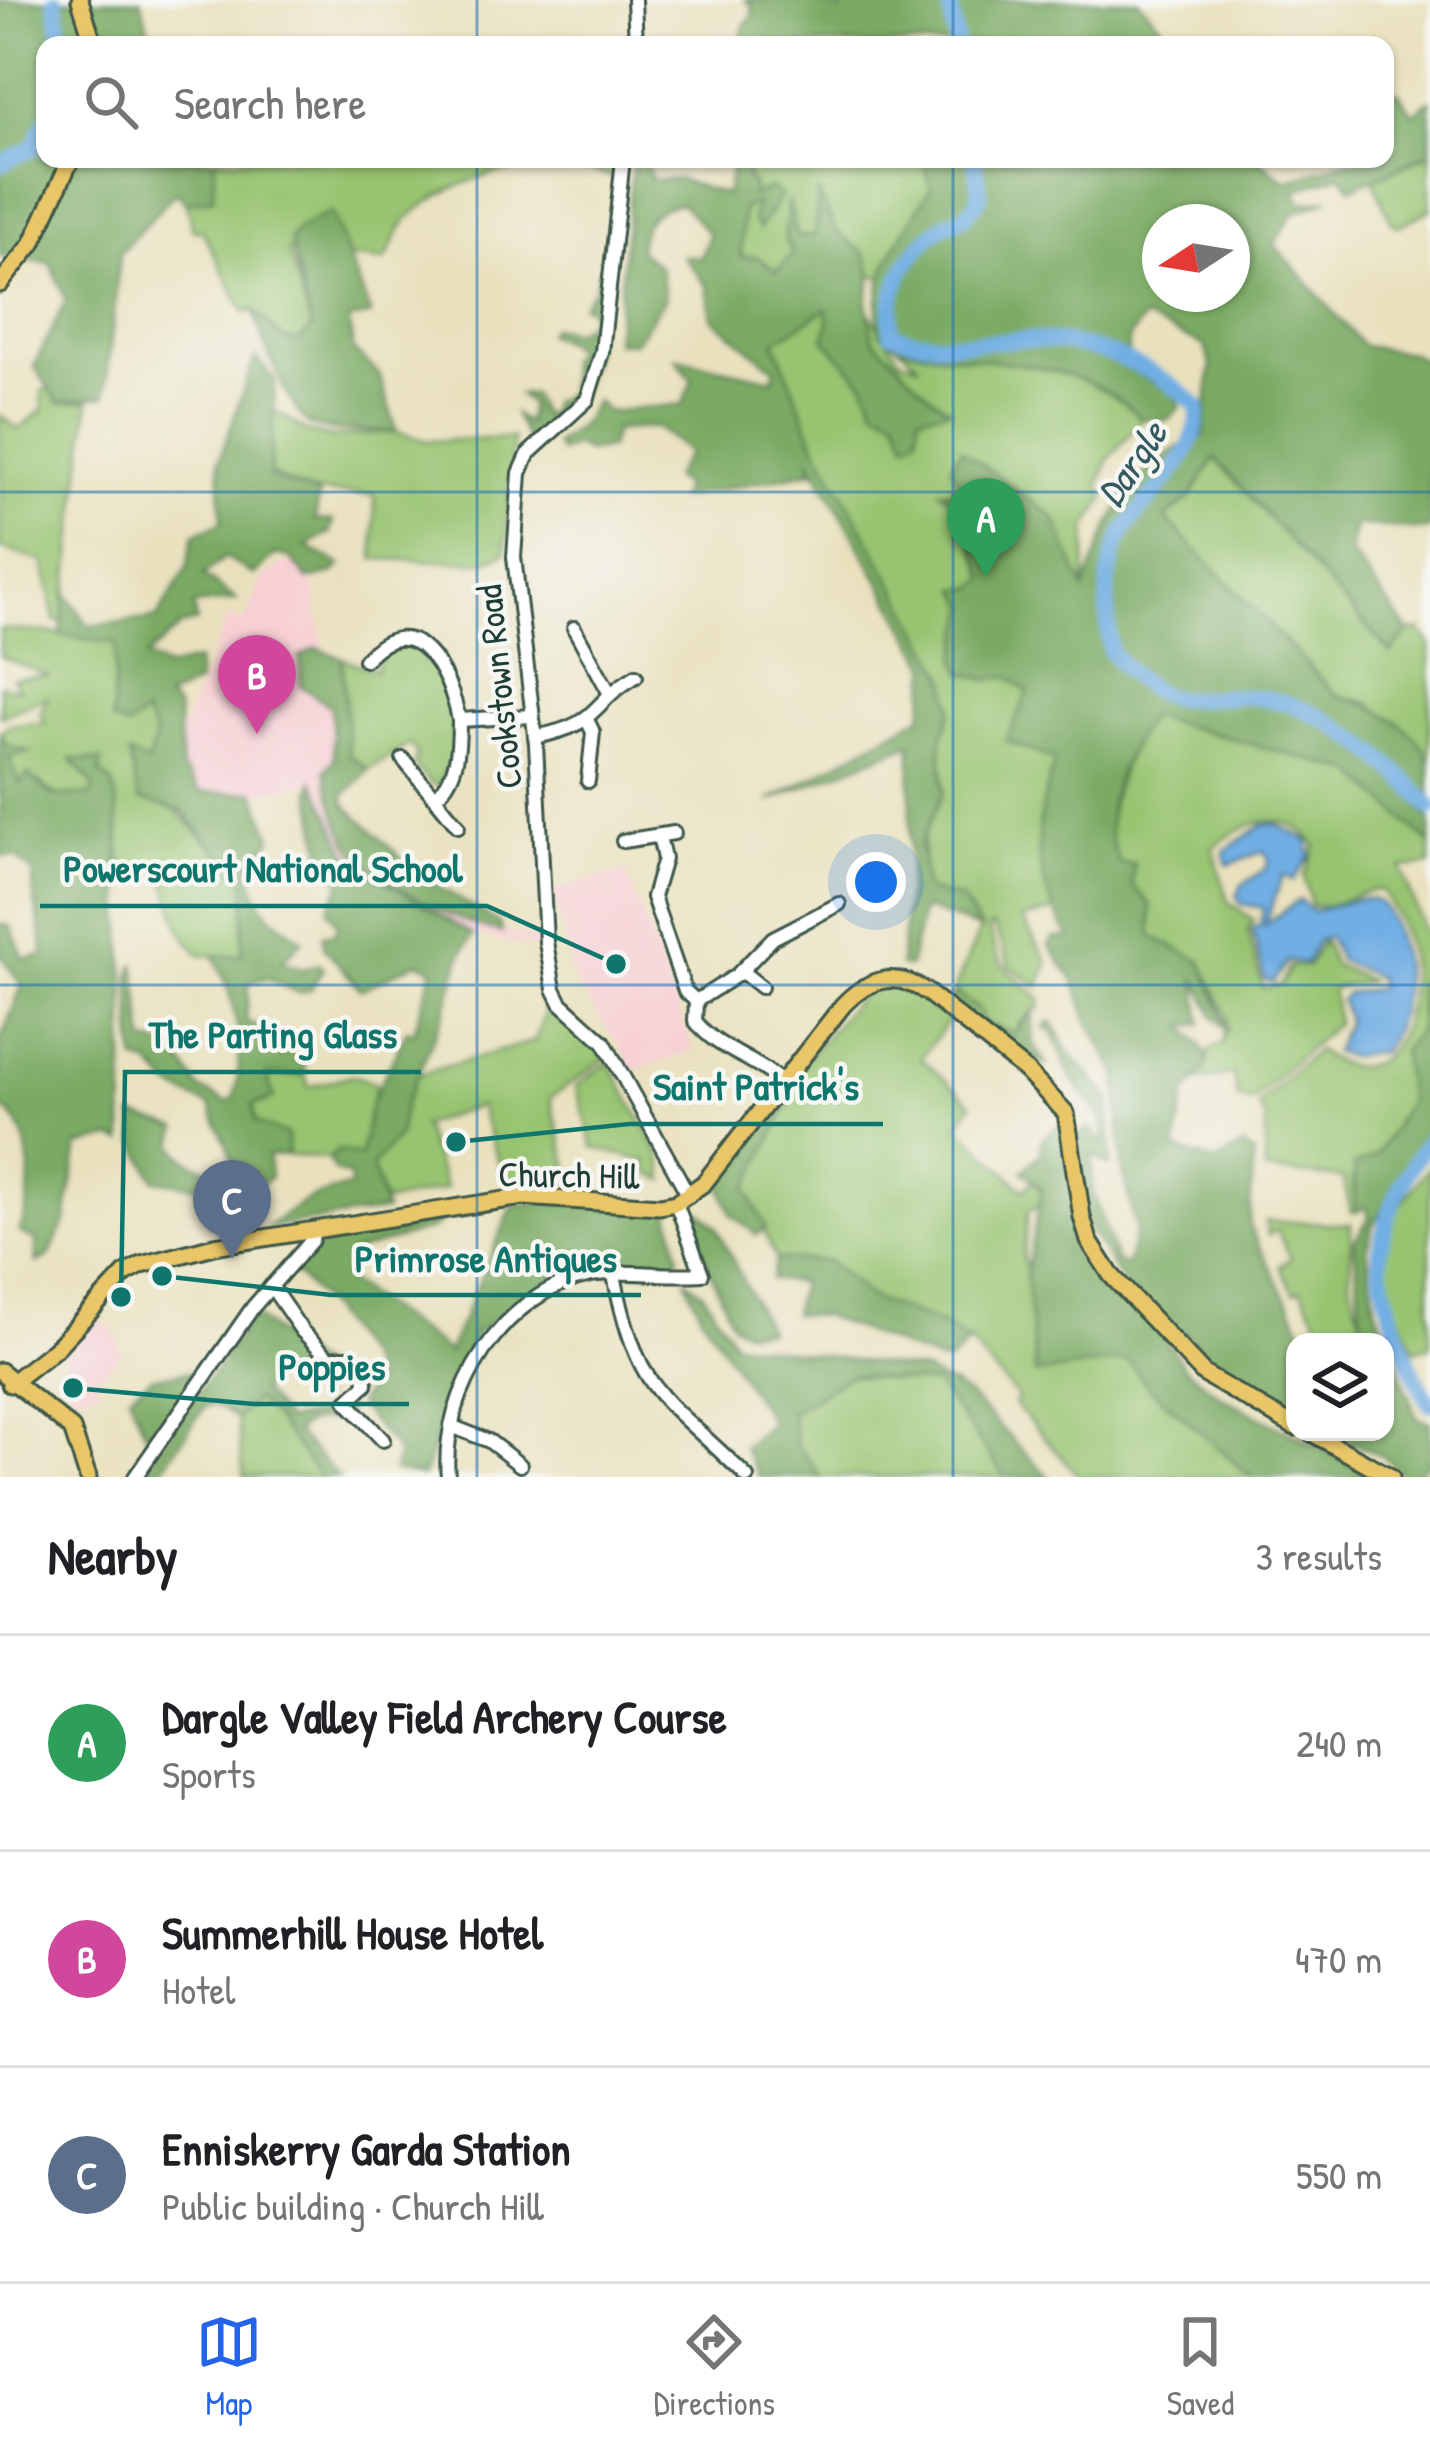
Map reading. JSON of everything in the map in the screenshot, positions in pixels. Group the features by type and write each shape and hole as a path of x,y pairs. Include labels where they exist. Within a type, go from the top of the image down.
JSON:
{"main road":[{"path":"80,0 91,36"},
{"path":"0,284 32,244 67,168"},
{"path":"683,1199 857,991 887,978 915,984 1026,1071 1066,1113 1085,1229 1111,1275 1204,1374 1286,1422"},
{"name":"Church Hill","path":"6,1378 55,1349 124,1274 140,1265 214,1246 523,1197 683,1199"},
{"path":"6,1378 38,1396 72,1429 88,1477"},
{"path":"1326,1441 1390,1477"}],"street":[{"path":"634,0 636,36"},
{"name":"Cookstown Road","path":"622,168 602,352 587,400 529,453 520,473 514,557 535,736 546,942 554,989 561,1003 604,1042 683,1199 702,1274 671,1276"},
{"path":"574,628 609,692"},
{"path":"365,660 379,644 396,639 422,647 442,663 459,720 458,754 448,787 435,797"},
{"path":"535,736 588,722 609,692 636,676"},
{"path":"459,720 532,716"},
{"path":"588,722 593,732 588,781"},
{"path":"403,759 458,826"},
{"path":"575,760 591,764"},
{"path":"623,841 666,834 653,897 685,991 696,1001 699,1027 739,1059 762,1066 780,1081"},
{"path":"696,1001 741,971 773,938 839,904"},
{"path":"741,971 761,988"},
{"path":"135,1477 271,1286 312,1240 314,1229"},
{"path":"448,1477 451,1426 484,1349 507,1322 569,1283 614,1275 671,1276 690,1258 691,1245"},
{"path":"614,1275 627,1338 644,1376 674,1413 747,1477"},
{"path":"271,1286 302,1331 329,1358 346,1357 364,1369 365,1384 346,1402 383,1440"},
{"path":"451,1426 488,1441 520,1465"}],"shaded area":[{"path":"285,562 311,564 331,703 334,759 325,771 348,842 426,901 467,923 540,939 541,949 473,935 360,866 346,850 314,782 262,792 201,793 182,769 179,736 227,617 244,623 262,579"},
{"path":"625,871 694,1051 631,1072 621,1048 575,982 553,891"},
{"path":"94,1315 114,1330 122,1355 94,1379 101,1388 70,1396 66,1354"}],"green space":[{"path":"0,0 141,0 150,36 36,36 36,168 215,168 213,198 186,203 176,191 120,253 105,396 59,403 34,366 66,301 51,263 0,257"},
{"path":"743,0 813,0 841,10 844,0 1138,0 1171,36 742,36 753,15 751,3"},
{"path":"1394,92 1413,114 1430,100 1430,152 1352,188 1341,175 1295,190 1301,203 1329,199 1294,213 1274,244 1363,346 1412,353 1430,364 1429,530 1355,525 1350,552 1409,632 1391,653 1215,458 1189,499 1165,518 1336,695 1377,710 1403,726 1423,748 1429,761 1430,810 1422,810 1430,819 1430,844 1354,772 1149,716 1121,769 1110,806 1112,844 1120,863 1134,864 1132,885 1150,904 1152,936 1201,961 1229,1031 1215,1017 1196,978 1202,1024 1184,1026 1203,1048 1208,1064 1185,1095 1175,1149 1215,1162 1243,1146 1254,1154 1249,1226 1304,1333 1286,1333 1286,1414 1229,1382 1184,1331 1186,1346 1124,1284 1086,1224 1079,1135 1090,1129 1103,1143 1104,1131 1094,1106 1071,1076 1051,1030 1044,1029 1047,1023 1053,1022 1067,1049 1110,1099 1110,1166 1092,1155 1092,1189 1116,1261 1127,1266 1136,1230 1122,1166 1117,1072 1090,1024 1075,982 1049,945 1054,938 1070,938 1048,892 1039,851 1042,809 1055,760 1006,741 1028,692 1007,676 987,680 962,672 957,657 968,605 958,589 974,588 986,579 967,529 983,545 990,544 981,520 940,491 962,490 951,466 961,449 1055,518 1084,590 1114,517 1140,478 1178,448 1204,436 1211,366 1205,346 1144,318 1129,338 1127,368 1174,394 1180,407 1168,420 1142,419 1116,398 1058,372 898,346 880,333 878,312 890,257 931,188 925,168 1269,168 1286,181 1327,168 1394,168"},
{"path":"1430,154 1430,210 1398,226 1392,223 1373,180"},
{"path":"215,168 524,168 479,178 426,203 400,229 384,261 288,251 312,328 298,341 284,339 253,310 245,313 202,230 193,230 186,203 213,198"},
{"path":"575,168 621,168 619,181"},
{"path":"632,168 648,168 652,180 677,179 726,195 731,168 747,168 752,195 771,188 781,196 759,229 753,220 756,204 743,208 741,257 757,257 777,271 793,254 785,241 788,200 798,237 815,235 818,192 836,231 866,255 872,275 867,301 873,339 950,409 919,415 918,436 907,442 897,418 875,408 865,384 824,339 829,321 826,309 775,341 814,442 946,677 952,708 941,743 944,792 920,843 926,890 962,899 980,929 923,908 909,967 900,966 910,863 911,743 769,801 922,716 929,667 809,458 813,471 679,498 684,487 673,478 689,452 656,427 615,430 609,448 586,452 576,445 560,452 555,444 581,425 596,401 607,412 683,404 692,380 676,358 773,379 775,369 712,318 707,286 683,256 701,258 709,234 681,203 650,218 640,240 639,251 660,267 665,298 635,342 615,342"},
{"path":"748,168 948,168 884,279 872,275 866,255 836,232 818,195 816,235 798,237 789,208 793,254 777,271 757,257 741,257 743,208 756,204 758,228 758,196 751,195"},
{"path":"331,212 371,315 349,320 353,350 379,374 397,432 332,430 305,420 277,374 257,322 254,311 284,339 298,341 312,329 290,240 298,229"},
{"path":"607,245 593,351 579,398 528,442 515,415 527,423 530,404 519,395 532,394 540,413 548,416 551,403 569,392 568,358 575,352 566,341 546,334 552,327 573,332 588,323 592,310 582,305 594,290"},
{"path":"862,302 900,359 920,365 898,346 1058,372 1116,398 1142,419 1109,459 1099,485 1105,497 1087,527 1083,625 1094,901 1022,919 1048,963 1039,987 1010,966 994,926 989,927 1001,962 1041,999 1040,1008 1020,1022 1015,1034 985,1023 980,1011 954,991 981,927 926,891 923,843 928,798 952,708 814,442 775,341 824,309"},
{"path":"255,357 275,381 270,477 319,495 315,520 333,521 330,533 306,546 341,565 334,573 308,579 290,557 276,554 254,575 225,557 203,575 236,600 193,605 197,622 181,626 146,657 167,668 197,661 198,683 167,698 177,709 182,769 201,793 255,792 272,839 248,868 266,910 303,940 282,962 304,969 320,964 323,969 310,990 298,993 266,978 249,983 246,1022 302,1040 305,1075 267,1075 274,1098 253,1105 256,1123 287,1135 287,1155 268,1156 270,1177 258,1187 242,1182 210,1106 172,1088 149,1064 135,1060 130,976 135,963 145,1042 172,1047 200,1089 227,1102 234,1098 237,1025 214,956 242,955 246,883 182,811 139,800 129,755 148,763 155,736 145,714 128,728 112,721 116,643 61,636 65,592 89,626 157,618 187,568 194,534 222,523 219,461"},
{"path":"49,388 59,403 89,401 64,622 55,621 44,562 0,548 0,415 18,429 43,410 42,391"},
{"path":"272,409 309,433 331,437 397,432 427,441 513,438 505,553 483,562 374,559 375,495 310,492 269,473"},
{"path":"1215,458 1390,653 1409,632 1420,630 1430,644 1430,776 1370,703 1337,695 1165,518 1189,499"},
{"path":"0,629 115,638 129,727 145,714 155,736 148,764 131,756 246,883 242,956 201,955 183,932 162,877 153,866 132,867 123,889 117,803 99,772 101,761 72,760 94,786 92,795 63,797 40,782 21,785 8,757 27,752 6,745 0,731 10,725 45,723 40,712 48,697 0,716 0,685 19,689 12,678 49,676 0,656"},
{"path":"395,644 415,648 445,676 454,753 439,785 431,784 414,765 417,754 410,744 369,770 349,755 342,658 376,671 380,650"},
{"path":"317,648 342,658 349,755 369,770 344,795 345,804 419,875 499,923 502,932 464,921 418,899 376,871 349,843 325,771 334,759 331,707 301,686 300,657"},
{"path":"1148,716 1354,772 1430,844 1430,865 1401,868 1430,945 1430,966 1418,984 1420,1028 1402,1052 1409,1101 1377,1155 1352,1178 1356,1212 1351,1212 1343,1178 1265,1171 1266,1121 1258,1105 1317,1050 1342,1064 1362,1067 1379,1060 1393,1046 1402,1028 1410,982 1408,950 1399,923 1382,890 1311,905 1304,877 1316,846 1292,825 1279,821 1253,824 1213,847 1228,902 1254,920 1248,931 1263,988 1281,985 1290,966 1308,966 1323,940 1333,964 1369,981 1332,989 1337,1022 1252,1101 1238,1098 1233,1074 1193,1082 1207,1064 1209,1050 1223,1043 1228,1018 1201,961 1152,936 1150,904 1129,883 1110,837 1115,788"},
{"path":"0,736 6,745 30,752 9,757 20,784 27,774 53,796 92,795 94,785 71,759 102,761 99,772 113,784 117,803 125,993 123,1142 112,1138 78,1146 66,1220 48,1258 36,1263 36,1240 19,1232 30,1184 27,1147 21,1130 0,1107 0,1042 22,986 0,954 0,924 10,926 24,959 43,955 43,944 34,873 16,857 0,855"},
{"path":"314,781 346,850 360,866 473,935 404,1106 399,1135 372,1166 385,1211 265,1228 310,1198 351,1186 349,1176 335,1171 328,1159 339,1150 360,1156 371,1103 407,1030 414,1032 433,969 417,962 361,990 324,947 323,935 335,933 338,925 328,909 342,883 323,857 311,789"},
{"path":"1430,966 1430,1135 1372,1226 1367,1250 1375,1306 1385,1333 1363,1333 1354,1241 1369,1218 1366,1207 1356,1212 1354,1166 1377,1155 1408,1101 1402,1052 1420,1028 1418,984"},
{"path":"890,983 922,994 949,1019 921,1058 972,1104 958,1126 1024,1190 1033,1181 1043,1192 1042,1204 1028,1211 1023,1258 1031,1285 1035,1373 1127,1360 1151,1389 1252,1477 1080,1477 1014,1404 1018,1398 969,1342 939,1323 872,1299 828,1261 776,1259 747,1189 794,1093 790,1078 863,992"},
{"path":"954,991 980,1011 985,1023 1014,1034 1033,1011 1033,1043 1047,1066 1034,1056 1039,1076 950,1002"},
{"path":"549,1001 607,1057 550,1098 573,1183 506,1182 479,1106 422,1125 446,1189 384,1203 371,1163 400,1080 535,1041"},
{"path":"609,1062 661,1156 665,1180 650,1174 647,1161 594,1148 576,1086"},
{"path":"266,1075 305,1075 309,1087 352,1075 376,1083 360,1157 339,1150 328,1159 287,1155 287,1135 256,1123 251,1113 253,1105 266,1102"},
{"path":"790,1078 794,1093 747,1189 766,1227 757,1235 732,1215 717,1177"},
{"path":"133,1116 178,1128 174,1144 178,1150 192,1162 215,1170 221,1181 219,1210 212,1209 196,1186 155,1180 135,1141"},
{"path":"1063,1122 1079,1234 1095,1270 1161,1334 1185,1368 1220,1396 1286,1430 1286,1441 1307,1441 1376,1477 1252,1477 1151,1389 1127,1360 1036,1374 1026,1275 1042,1188 1023,1171 1041,1153 1042,1139"},
{"path":"1430,1167 1430,1346 1415,1350 1390,1294 1381,1254 1393,1217"},
{"path":"548,1202 670,1211 679,1259 672,1270 557,1274 476,1333 423,1476 394,1471 398,1452 357,1404 375,1381 366,1359 291,1269 316,1242 449,1214 434,1228 350,1253 347,1281 448,1352 513,1205"},
{"path":"699,1211 715,1225 768,1330 744,1330 732,1323 691,1225 691,1215"},
{"path":"1266,1221 1351,1224 1350,1283 1365,1333 1324,1333 1301,1289 1294,1292 1280,1266 1291,1258 1277,1230 1268,1235"},
{"path":"776,1259 828,1261 872,1299 939,1323 969,1342 951,1361 940,1362 824,1316 793,1314 800,1283 771,1279"},
{"path":"685,1279 703,1293 734,1342 924,1371 968,1395 1049,1477 1006,1477 936,1384 851,1375 791,1412 796,1444 821,1477 759,1477 743,1447 771,1422 701,1315"},
{"path":"253,1315 326,1372 322,1398 298,1373 277,1369 261,1391 286,1421 347,1409 345,1418 308,1422 295,1432 338,1477 323,1477 255,1399 237,1419 216,1405 205,1406 162,1469 162,1477 141,1477"},
{"path":"1394,1357 1417,1418 1430,1422 1430,1460 1415,1477 1404,1477 1385,1457 1348,1441 1394,1441"},
{"path":"192,1372 193,1380 149,1442 129,1394 154,1376"},
{"path":"850,1375 954,1385 1049,1477 794,1477 771,1423"},
{"path":"255,1398 323,1477 244,1477 237,1419"}],"water":[{"path":"1276,824 1309,841 1310,856 1293,881 1283,875 1265,925 1299,900 1313,911 1371,899 1388,914 1402,957 1404,990 1397,1021 1382,1052 1351,1057 1334,1052 1347,1021 1341,1000 1347,993 1378,988 1378,978 1339,960 1328,937 1317,941 1306,964 1288,961 1273,982 1265,980 1252,929 1260,925 1263,908 1241,904 1237,897 1242,885 1267,868 1269,859 1264,851 1228,865 1224,851 1263,825"}],"waterway":[{"path":"55,0 61,36"},
{"name":"Dargle","path":"949,0 955,36"},
{"path":"0,164 33,148 36,142"},
{"name":"Dargle","path":"976,168 980,198 963,217 936,231 907,265 895,290 891,333 939,343 1067,343 1138,366 1198,407 1197,425 1182,459 1117,545 1108,590 1110,651 1132,675 1170,697 1251,697 1299,707 1320,717 1381,758 1430,807"},
{"name":"Dargle","path":"1430,1138 1398,1192 1380,1251 1397,1329 1430,1404"}],"place":[{"name":"Dargle Valley Field Archery Course","path":"986,577"},
{"name":"Summerhill House Hotel","path":"257,734"},
{"name":"Powerscourt National School","path":"616,964"},
{"name":"Saint Patrick's","path":"456,1142"},
{"name":"Enniskerry Garda Station","path":"232,1259"},
{"name":"Primrose Antiques","path":"162,1276"},
{"name":"The Parting Glass","path":"121,1297"},
{"name":"Poppies","path":"73,1388"}]}
